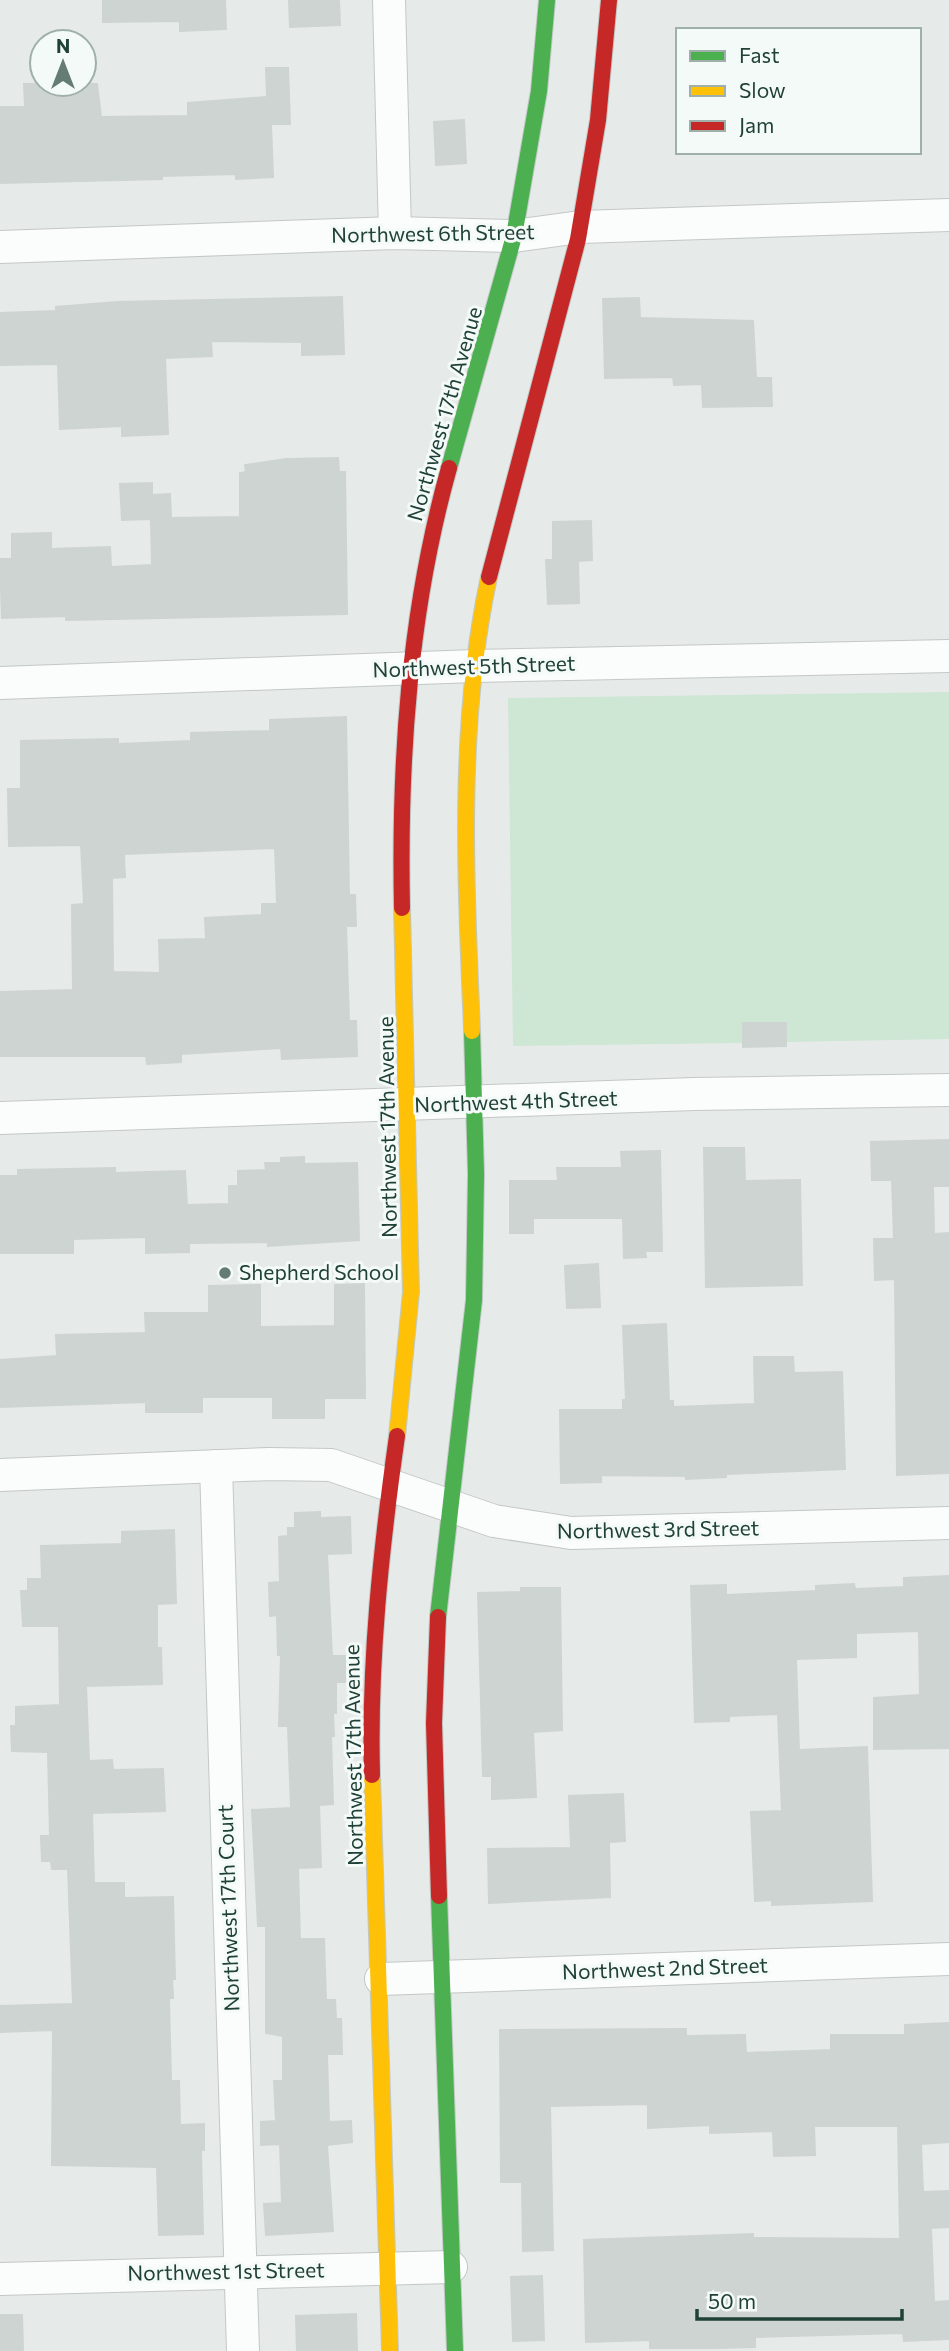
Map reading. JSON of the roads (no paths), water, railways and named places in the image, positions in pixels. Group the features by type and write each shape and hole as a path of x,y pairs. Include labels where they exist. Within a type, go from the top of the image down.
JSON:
{"main road":[{"name":"Northwest 17th Avenue","path":"390,2351 381,1979 370,1700 380,1553 404,1390 411,1292 409,1106 401,846 410,668 425,574 446,473 500,297 514,236 539,91 547,0"},
{"path":"454,2351 441,1976 435,1673 451,1508 466,1399 476,1249 464,856 466,774 475,666 496,536 526,423 559,317 580,227 602,95 609,0"}],"street":[{"path":"389,0 395,233"},
{"name":"Northwest 6th Street","path":"0,247 395,233 514,236 580,227 949,215"},
{"name":"Northwest 5th Street","path":"0,683 475,666 949,656"},
{"name":"Northwest 4th Street","path":"0,1118 473,1104 722,1093 949,1090"},
{"name":"Northwest 3rd Street","path":"0,1475 216,1466 331,1465 391,1483 451,1508 510,1525 571,1533 949,1523"},
{"name":"Northwest 17th Court","path":"216,1466 243,2351"},
{"name":"Northwest 2nd Street","path":"381,1979 949,1959"},
{"name":"Northwest 1st Street","path":"0,2279 451,2267"}],"place":[{"name":"Shepherd School","path":"225,1273"}]}
